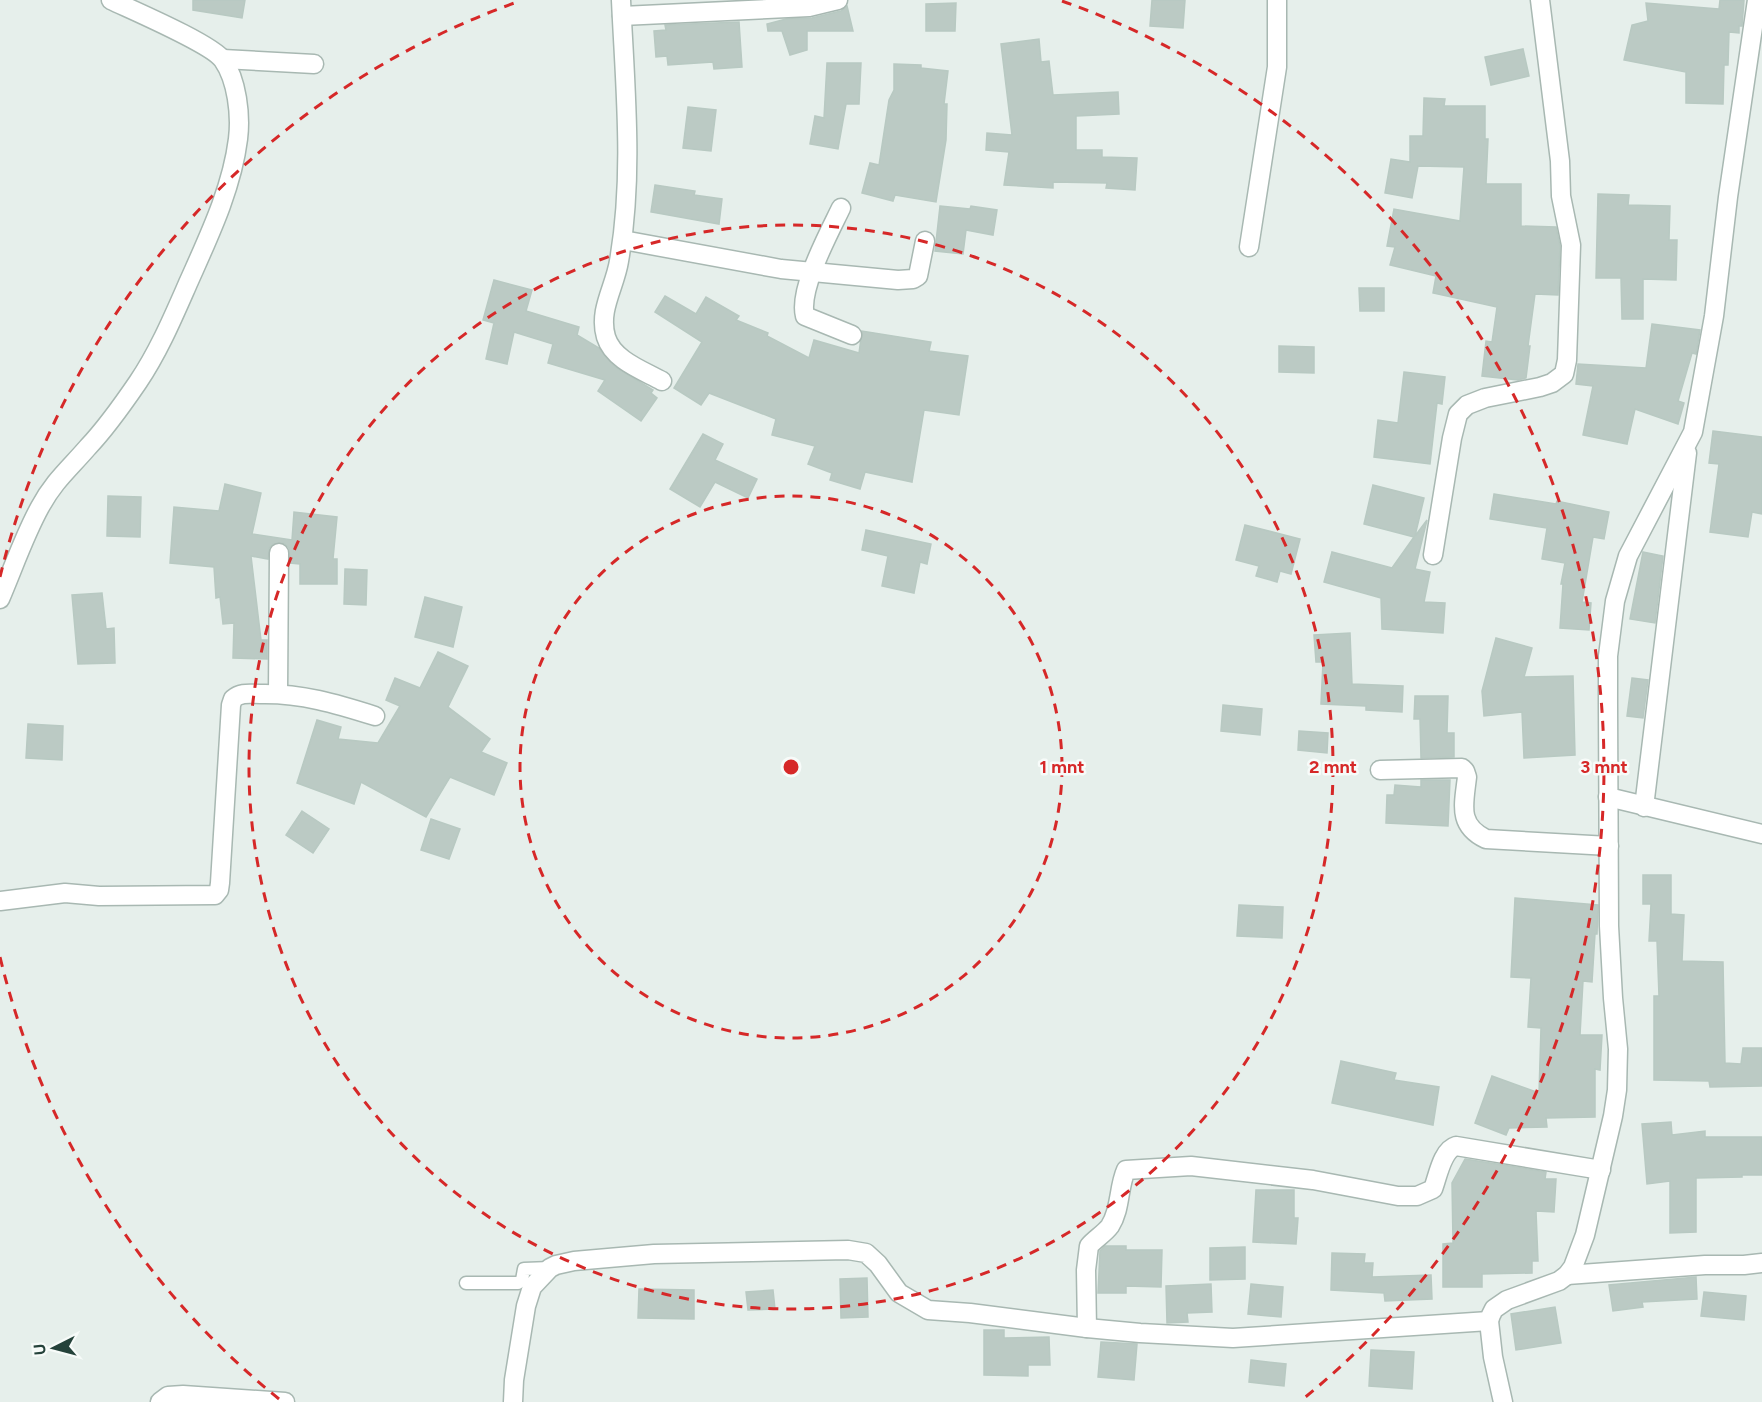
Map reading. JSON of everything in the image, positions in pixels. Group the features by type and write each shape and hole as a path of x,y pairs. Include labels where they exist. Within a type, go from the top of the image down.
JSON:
{"street":[{"path":"111,0 189,38 223,59 314,64"},
{"path":"662,381 626,361 612,349 603,324 604,309 618,266 623,240 628,151 622,8 809,7 838,0"},
{"path":"1249,247 1277,67 1277,0"},
{"path":"1433,555 1458,414 1467,405 1485,398 1552,383 1564,374 1567,360 1572,245 1561,196 1560,161 1540,0"},
{"path":"1644,807 1689,442 1698,407 1714,316 1728,197 1757,0"},
{"path":"0,599 40,508 60,476 89,447 139,381 173,317 206,242 230,176 238,139 239,109 234,84 223,59"},
{"path":"841,208 812,273 802,303 805,316 852,335"},
{"path":"623,240 812,273 898,280 913,279 918,276 925,241"},
{"path":"1503,1402 1493,1357 1490,1321 1494,1309 1507,1300 1559,1281 1573,1267 1586,1235 1613,1116 1618,1080 1618,1049 1612,998 1610,926 1608,656 1614,601 1628,556 1689,442"},
{"path":"278,693 279,553"},
{"path":"0,901 65,893 99,896 215,895 220,884 233,699 242,694 278,693 326,701 375,716"},
{"path":"1380,770 1462,768 1467,777 1464,814 1468,826 1486,839 1609,846"},
{"path":"1608,798 1762,834"},
{"path":"1087,1328 1086,1270 1089,1246 1110,1226 1119,1201 1121,1180 1126,1170 1191,1166 1313,1180 1398,1196 1417,1196 1433,1189 1446,1154 1456,1146 1601,1170"},
{"path":"513,1402 526,1306 532,1287 550,1268 574,1261 654,1254 848,1250 866,1253 878,1264 899,1293 928,1310 1140,1334 1233,1338 1490,1321"},
{"path":"1567,1275 1705,1264 1762,1263"},
{"path":"160,1402 168,1396 183,1395 285,1402"}],"lane":[{"path":"466,1283 518,1283 522,1280 524,1269 550,1268"}],"building":[{"path":"193,0 245,0 242,18 193,10"},
{"path":"1152,0 1185,0 1183,28 1150,26"},
{"path":"1720,0 1744,0 1742,26 1739,26 1739,33 1729,32 1728,65 1724,65 1723,104 1686,103 1686,72 1624,60 1632,25 1648,21 1646,3 1719,9"},
{"path":"956,3 955,31 926,31 926,4"},
{"path":"847,6 853,31 807,31 807,50 790,55 782,31 768,31 767,24 786,19 812,18 841,11"},
{"path":"739,22 742,67 714,69 713,62 668,65 667,56 656,57 654,31 666,30 665,25"},
{"path":"1039,39 1041,62 1049,61 1053,95 1118,92 1119,114 1076,116 1076,150 1102,150 1102,157 1137,158 1135,190 1106,188 1107,183 1053,182 1053,188 1004,185 1009,152 986,150 987,133 1012,135 1001,44"},
{"path":"1523,49 1529,76 1491,85 1485,57"},
{"path":"827,63 861,63 859,104 846,104 838,149 810,144 815,116 824,118"},
{"path":"894,64 921,65 921,68 948,71 944,104 947,104 946,140 936,202 895,195 893,201 862,193 870,163 879,165 889,100 894,90"},
{"path":"1424,98 1445,99 1444,106 1485,106 1485,139 1488,139 1486,184 1521,184 1521,226 1556,227 1560,246 1558,295 1535,294 1526,378 1518,380 1482,376 1486,341 1492,342 1497,307 1433,293 1436,276 1390,265 1395,247 1387,246 1394,209 1460,221 1464,167 1418,166 1412,198 1385,193 1391,159 1410,162 1410,136 1423,136"},
{"path":"688,107 716,110 711,151 683,148"},
{"path":"655,185 695,191 694,195 722,199 719,224 651,212"},
{"path":"1598,194 1629,195 1628,205 1670,206 1669,240 1677,240 1676,280 1643,279 1643,319 1622,319 1621,278 1596,278"},
{"path":"940,206 970,209 971,206 997,210 993,235 966,230 963,254 935,251"},
{"path":"494,280 532,290 526,311 579,327 577,335 599,348 615,367 653,390 651,393 657,398 641,421 598,391 605,380 548,363 553,344 514,332 507,364 486,359 494,323 483,320"},
{"path":"1359,288 1384,288 1384,311 1360,311"},
{"path":"665,296 696,314 706,297 739,316 736,320 768,333 767,336 809,358 814,340 859,353 862,331 931,342 929,351 968,356 959,415 924,410 912,482 865,472 860,489 830,480 832,473 808,464 815,446 772,435 776,419 709,393 701,405 674,388 702,342 655,312"},
{"path":"1652,324 1700,330 1696,354 1692,353 1678,401 1684,403 1678,424 1635,409 1627,444 1583,435 1593,386 1576,384 1578,364 1646,368"},
{"path":"1279,346 1314,347 1314,373 1279,372"},
{"path":"1404,372 1445,377 1442,404 1437,403 1430,464 1374,457 1378,420 1398,423"},
{"path":"1713,431 1762,437 1762,514 1752,512 1748,537 1710,532 1719,464 1709,463"},
{"path":"703,434 723,444 715,460 757,479 748,498 715,482 700,507 670,489"},
{"path":"225,484 261,493 252,534 292,540 294,512 337,517 333,559 337,559 337,584 300,584 300,564 290,563 289,548 284,543 273,544 269,548 268,559 251,556 261,640 267,640 267,659 233,658 234,623 223,624 220,597 216,598 214,567 170,563 174,507 219,511"},
{"path":"1373,485 1424,498 1415,536 1427,520 1415,569 1430,572 1424,602 1445,603 1443,633 1382,629 1381,598 1324,582 1332,552 1392,568 1414,537 1364,524"},
{"path":"1494,494 1556,504 1557,501 1609,512 1604,539 1593,537 1582,602 1591,603 1589,630 1560,628 1563,584 1561,584 1565,563 1542,559 1547,528 1490,519"},
{"path":"108,496 141,497 140,537 107,536"},
{"path":"1245,525 1300,539 1291,574 1280,571 1277,582 1256,576 1259,566 1236,560"},
{"path":"866,530 931,544 927,564 920,562 914,593 882,586 888,556 862,550"},
{"path":"1643,552 1663,556 1655,623 1630,619"},
{"path":"345,569 367,570 366,605 344,604"},
{"path":"102,593 106,629 114,628 115,663 78,664 72,595"},
{"path":"425,597 462,607 453,647 415,637"},
{"path":"1350,633 1352,684 1403,686 1402,712 1366,710 1366,706 1321,704 1323,662 1316,662 1314,635"},
{"path":"1496,638 1532,648 1524,677 1573,676 1575,755 1524,758 1522,712 1484,716 1482,691"},
{"path":"438,652 468,666 448,707 490,739 481,752 507,763 494,795 450,777 426,817 361,782 354,804 297,783 317,720 341,727 338,739 378,743 400,706 386,700 395,678 420,688"},
{"path":"1632,678 1648,680 1643,718 1627,716"},
{"path":"1415,696 1448,696 1447,733 1454,733 1454,757 1421,758 1420,719 1414,719"},
{"path":"1223,705 1262,709 1260,735 1221,731"},
{"path":"28,724 63,726 62,760 26,758"},
{"path":"1299,731 1328,733 1327,753 1298,750"},
{"path":"1421,780 1450,780 1448,826 1386,823 1387,795 1394,795 1395,785 1421,787"},
{"path":"302,811 329,829 313,853 286,835"},
{"path":"431,819 460,829 449,859 421,850"},
{"path":"1643,875 1671,875 1671,914 1684,915 1682,961 1723,962 1725,1063 1741,1064 1743,1048 1762,1048 1762,1086 1710,1087 1709,1081 1654,1080 1654,996 1659,996 1657,941 1649,941 1651,904 1643,904"},
{"path":"1515,898 1598,905 1592,982 1583,981 1580,1035 1602,1035 1600,1070 1595,1069 1595,1117 1546,1118 1547,1127 1509,1128 1506,1135 1475,1123 1492,1076 1539,1093 1541,1028 1528,1027 1531,978 1511,977"},
{"path":"1239,905 1283,907 1282,938 1237,936"},
{"path":"1341,1061 1396,1073 1394,1080 1439,1087 1433,1125 1332,1103"},
{"path":"1671,1122 1672,1135 1705,1131 1705,1137 1762,1137 1762,1175 1696,1178 1696,1232 1670,1233 1670,1181 1647,1184 1642,1124"},
{"path":"1465,1159 1546,1172 1545,1179 1556,1179 1554,1212 1536,1211 1538,1261 1532,1261 1532,1273 1482,1274 1482,1287 1443,1287 1443,1244 1453,1243 1452,1183"},
{"path":"1256,1190 1294,1190 1294,1218 1298,1218 1296,1244 1253,1242"},
{"path":"1105,1246 1126,1246 1126,1250 1162,1250 1161,1287 1126,1286 1126,1293 1098,1293 1100,1251"},
{"path":"1245,1247 1245,1279 1210,1280 1210,1248"},
{"path":"1332,1253 1365,1254 1364,1263 1373,1263 1372,1277 1431,1275 1432,1299 1385,1301 1384,1293 1331,1290"},
{"path":"1696,1277 1697,1299 1642,1302 1643,1307 1613,1311 1609,1285"},
{"path":"867,1278 868,1317 841,1318 840,1279"},
{"path":"1211,1284 1212,1312 1187,1313 1188,1322 1167,1323 1166,1286"},
{"path":"1251,1284 1283,1287 1281,1317 1248,1314"},
{"path":"639,1289 694,1290 694,1319 638,1318"},
{"path":"773,1290 775,1309 748,1310 746,1292"},
{"path":"1704,1292 1746,1296 1744,1320 1701,1316"},
{"path":"1555,1307 1561,1343 1516,1350 1511,1314"},
{"path":"984,1330 1004,1330 1004,1338 1049,1337 1050,1365 1028,1365 1028,1376 984,1375"},
{"path":"1101,1342 1137,1344 1134,1380 1098,1377"},
{"path":"1371,1350 1414,1352 1412,1389 1369,1386"},
{"path":"1251,1360 1286,1364 1284,1386 1249,1382"}]}
